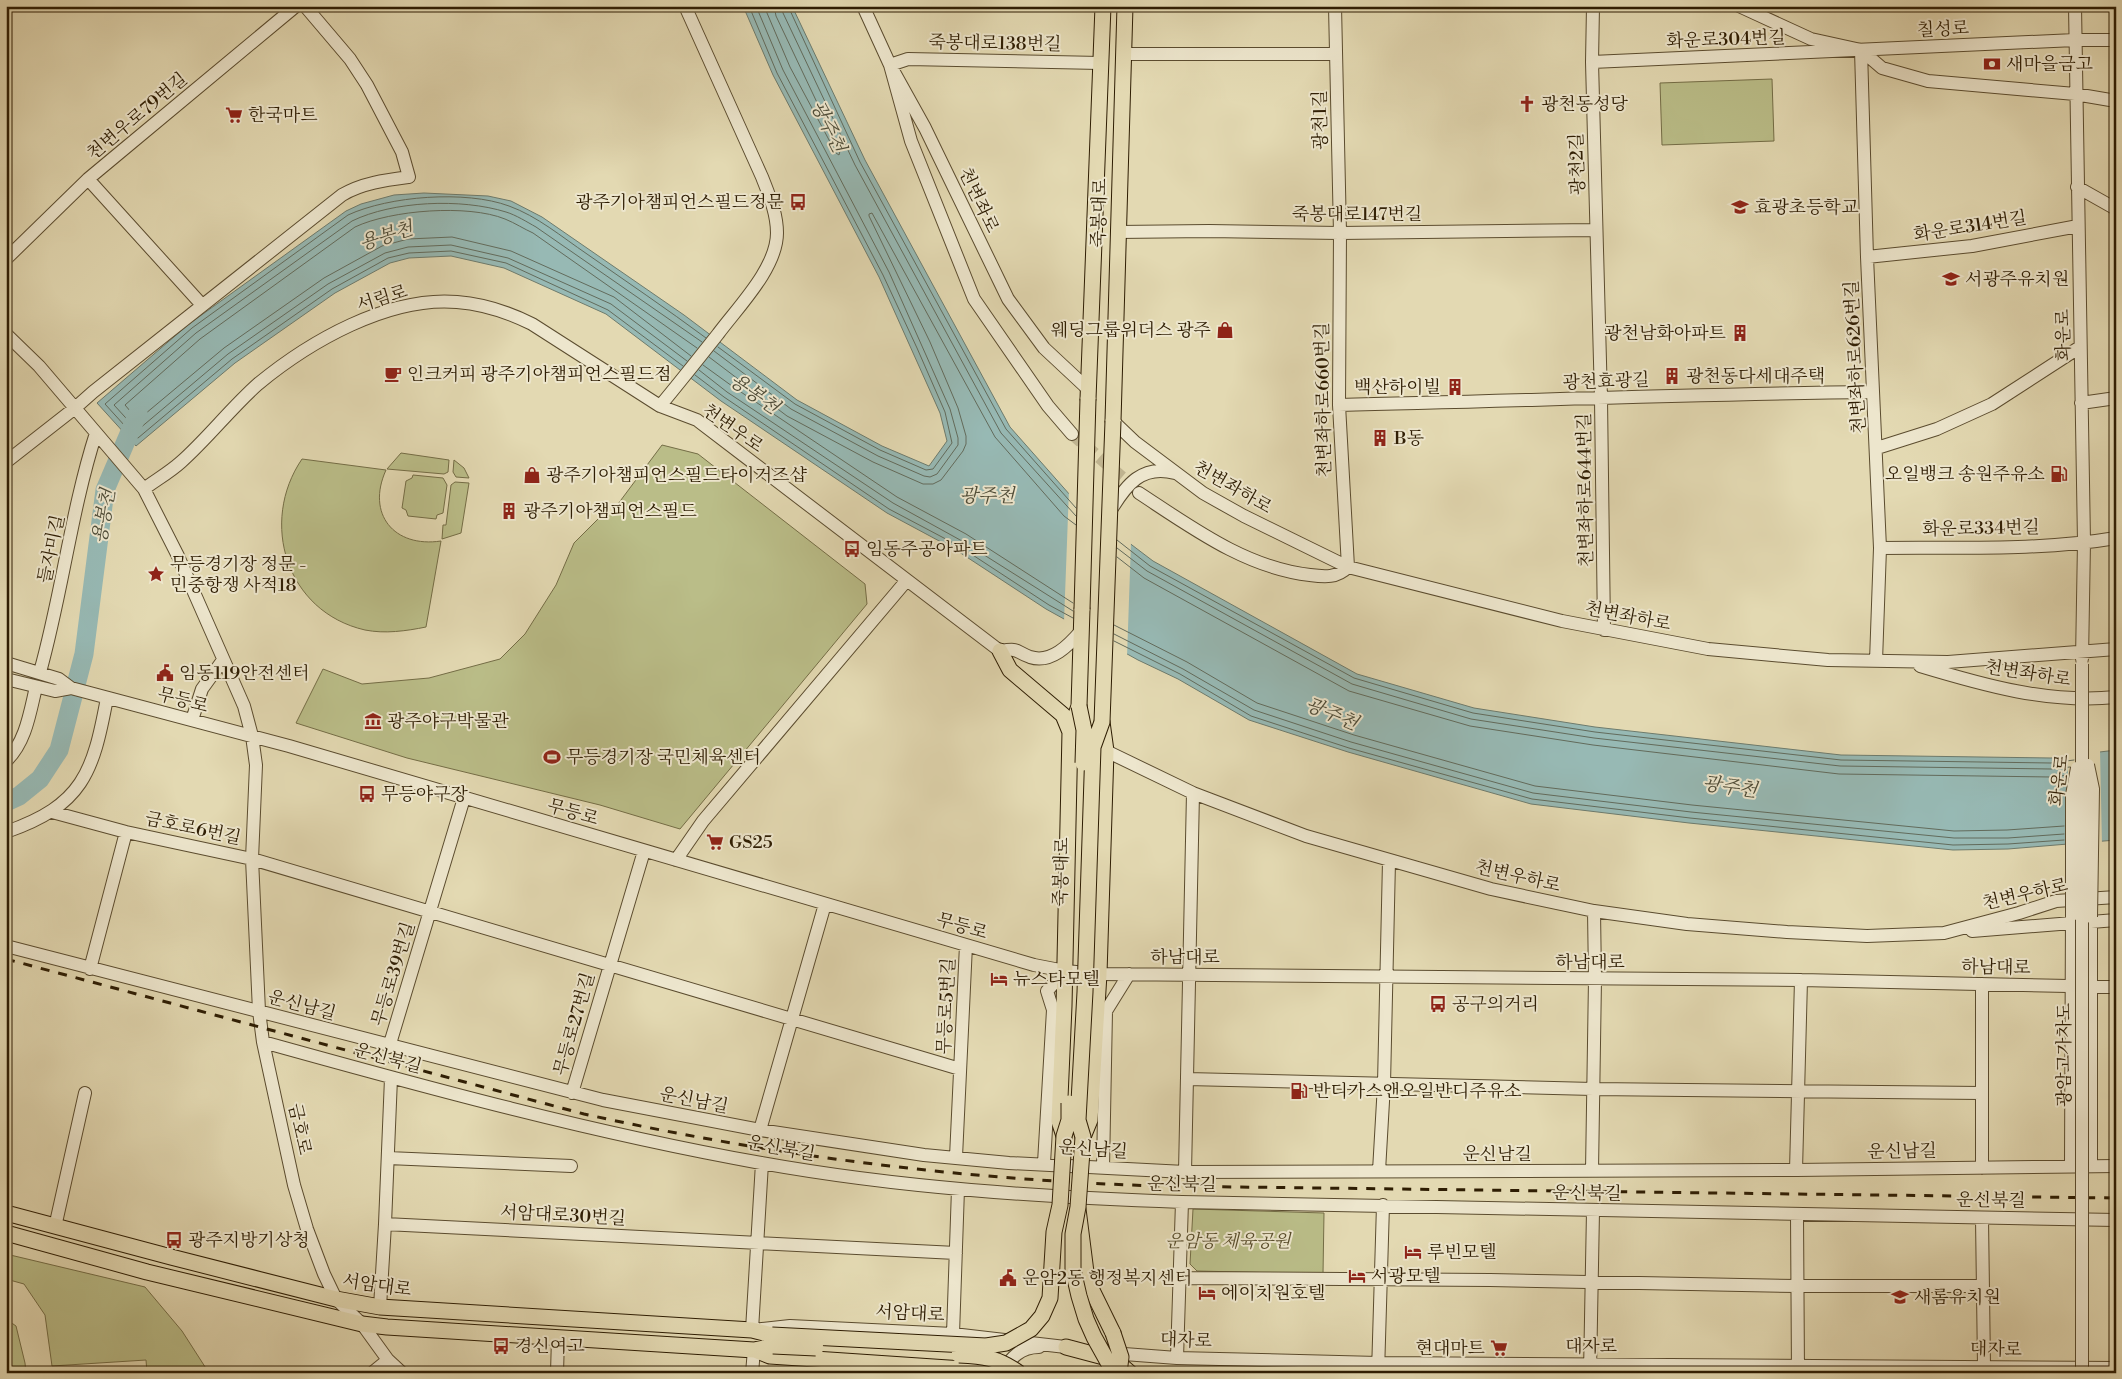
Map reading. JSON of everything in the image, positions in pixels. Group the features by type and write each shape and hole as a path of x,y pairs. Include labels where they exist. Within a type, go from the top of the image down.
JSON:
{"main road":[{"name":"죽봉대로","path":"1064,1136 1068,1120 1076,978 1084,730 1079,706 1081,631 1103,6"},
{"name":"죽봉대로","path":"1083,1138 1078,1120 1085,992 1093,747 1102,722 1111,510 1117,232 1125,6"},
{"path":"1000,651 1010,670 1062,715 1070,732"},
{"path":"754,1350 773,1340 986,1346 1018,1338 1031,1329 1042,1316 1050,1298 1054,1232 1060,1205 1064,1136 1059,1121 1065,971 1070,732 1079,706"},
{"path":"1102,722 1106,751 1098,974 1090,1120 1083,1138 1078,1207 1072,1252 1078,1296 1094,1337 1114,1373"},
{"path":"1060,1205 1063,1232 1063,1267 1067,1292 1082,1337 1102,1373"},
{"path":"1078,1207 1087,1280 1113,1333 1121,1357 1119,1373"},
{"name":"서암대로","path":"6,1213 336,1299 380,1308 752,1330 773,1340"},
{"path":"6,1233 147,1272 362,1324 754,1350 770,1356 992,1373"},
{"path":"773,1340 983,1356 1003,1362 1019,1373"},
{"path":"1066,1347 1116,1360 1130,1373"}],"street":[{"name":"천변우로79번길","path":"6,259 88,179 296,6"},
{"path":"6,462 342,194 353,188 409,177 402,152 362,77 346,54 305,6"},
{"path":"660,406 753,288 775,250 777,234 776,218 762,178 685,6"},
{"name":"천변좌로","path":"862,6 890,66 925,128 1008,299 1044,348 1088,395"},
{"name":"광천1길","path":"1336,6 1340,233"},
{"name":"광천2길","path":"1593,6 1592,62 1596,230"},
{"name":"화운로304번길","path":"1738,6 1811,39 1861,50 1882,68 1928,81 2075,94 2116,101"},
{"name":"화운로","path":"2075,6 2084,542 2083,738 2093,789 2091,1166"},
{"name":"칠성로","path":"1861,50 2075,40 2116,40"},
{"name":"화운로304번길","path":"1592,62 1861,50"},
{"name":"천변좌하로626번길","path":"1861,50 1867,257 1880,548 1876,662"},
{"path":"1123,54 1336,54"},
{"name":"죽봉대로138번길","path":"890,66 908,59 1100,63"},
{"path":"890,66 911,141 974,299 1048,406 1072,434"},
{"path":"88,179 202,305"},
{"path":"2077,187 2116,209"},
{"name":"화운로314번길","path":"1867,257 1972,246 2078,226"},
{"name":"죽봉대로147번길","path":"1117,232 1340,233 1596,230"},
{"name":"천변좌하로644번길","path":"1596,230 1601,399 1604,630"},
{"name":"천변좌하로660번길","path":"1340,233 1339,405 1348,567"},
{"name":"서림로","path":"142,487 180,463 258,385 298,354 375,315 417,304 456,301 495,308 515,315 660,406"},
{"path":"6,334 39,366 142,487 182,564 244,706 252,736"},
{"path":"1877,448 1936,429 1992,404 2080,347"},
{"name":"광천효광길","path":"1339,405 1601,399 1713,394 1874,392"},
{"path":"2081,403 2116,398"},
{"name":"천변우로","path":"660,406 697,420 1000,651"},
{"name":"천변좌하로","path":"1113,421 1135,442 1204,493 1244,516 1348,567 1562,621 1708,649 1789,657 1876,662 1948,662 2082,650 2116,649"},
{"name":"들자미길","path":"42,673 88,461 96,434"},
{"path":"1111,510 1125,487 1134,479 1165,470 1175,473"},
{"path":"1140,493 1204,536 1254,560 1286,571 1325,577 1341,574 1348,567"},
{"name":"화운로334번길","path":"1880,548 1962,548 2084,542 2116,538"},
{"path":"676,860 703,821 907,580"},
{"path":"1000,651 1016,649 1032,657 1051,656 1065,649 1081,631"},
{"path":"192,720 202,689 223,660"},
{"name":"무등로","path":"6,663 59,679 71,688 252,736 1034,965 1065,971"},
{"name":"천변좌하로","path":"1908,663 1972,682 2030,694 2072,699 2116,697"},
{"name":"무등로","path":"6,679 55,691 71,688"},
{"path":"6,761 14,754 22,740 40,687"},
{"path":"6,832 52,812 81,782 97,747 107,698"},
{"name":"금호로","path":"252,736 256,765 252,859 259,1011 263,1042 301,1208 324,1274 336,1299 362,1324 388,1360 402,1373"},
{"name":"화운로","path":"2071,1167 2072,795 2083,738"},
{"name":"광암고가차도","path":"2075,1371 2083,738"},
{"name":"천변우하로","path":"1106,751 1193,793 1306,836 1491,889 1594,911 1688,924 1867,936 1944,933 2072,919"},
{"path":"1185,1172 1193,793"},
{"name":"무등로39번길","path":"389,1046 464,798"},
{"name":"금호로6번길","path":"52,812 126,832 252,859"},
{"name":"금호로6번길","path":"90,969 126,832"},
{"name":"무등로27번길","path":"572,1093 644,851"},
{"name":"무등로39번길","path":"252,859 510,935"},
{"path":"1380,1171 1389,861"},
{"name":"천변우하로","path":"1944,933 2056,901 2107,896 2116,897"},
{"path":"760,1130 825,904"},
{"path":"1592,1171 1595,980 1594,911"},
{"path":"2091,919 2116,920"},
{"name":"무등로27번길","path":"510,935 793,1019"},
{"name":"무등로5번길","path":"956,1157 966,945"},
{"name":"운신남길","path":"6,946 572,1093 760,1130 924,1155 1185,1172 1796,1170 2116,1166"},
{"path":"1044,1163 1053,1010 1047,991 1065,971"},
{"name":"하남대로","path":"1065,971 1098,974 1595,980 1801,980 2116,987"},
{"path":"1103,1168 1106,1011 1129,974"},
{"path":"1796,1170 1801,980"},
{"path":"1982,984 1982,1168"},
{"name":"무등로5번길","path":"793,1019 960,1069"},
{"name":"운신북길","path":"263,1042 391,1078 574,1124 762,1163 873,1180 958,1189 1182,1202 2116,1220"},
{"path":"380,1308 391,1078"},
{"path":"1187,1079 1593,1089 1982,1093"},
{"path":"55,1227 85,1093"},
{"path":"388,1158 571,1166"},
{"path":"752,1330 762,1163"},
{"path":"953,1334 958,1189"},
{"path":"1177,1358 1182,1202"},
{"path":"1378,1368 1382,1205"},
{"path":"1590,1368 1593,1211"},
{"path":"1797,1215 1798,1370"},
{"path":"1982,1218 1984,1366"},
{"name":"서암대로30번길","path":"385,1224 956,1253"},
{"path":"1180,1278 1490,1280 1797,1286 1983,1286"},
{"name":"서암대로","path":"752,1330 790,1326 953,1334 1066,1347"},
{"path":"557,1373 558,1338"},
{"path":"1001,1373 1011,1357 1029,1347 1066,1347"},
{"name":"대자로","path":"1066,1347 1133,1356 1378,1368 1798,1370 1984,1366 2075,1371 2116,1368"},
{"path":"752,1373 754,1350"},
{"path":"1133,1356 1136,1364 1135,1373"},
{"path":"372,1373 388,1360 395,1373"}],"green space":[{"path":"1772,79 1774,141 1662,145 1660,83"},
{"path":"662,445 698,454 865,584 867,604 680,829 600,805 407,758 296,723 323,669 362,684 429,678 500,659 525,634 556,585 574,543 598,519 612,512"},
{"path":"401,453 449,460 448,472 444,474 387,469"},
{"path":"302,459 386,470 381,486 380,501 382,514 388,525 410,539 424,542 441,541 426,627 396,632 365,630 338,620 316,605 299,585 288,561 282,536 283,510 289,484"},
{"path":"454,460 464,468 469,478 456,477 453,472"},
{"path":"413,475 443,478 447,485 443,513 437,515 436,519 408,516 406,510 402,508 406,481 412,478"},
{"path":"455,482 469,483 461,533 442,539 443,525 446,525 451,485"},
{"name":"운암동 체육공원","path":"1193,1209 1324,1213 1323,1274 1197,1271 1190,1264"},
{"path":"6,1254 145,1287 182,1331 209,1373 147,1373 146,1360 52,1366 45,1315 24,1284 6,1279"},
{"path":"6,1319 16,1326 26,1373 6,1373"}],"water":[{"name":"광주천","path":"743,6 792,6 865,160 1010,427 1078,504 1153,561 1357,674 1474,708 1595,727 1841,755 2051,758 2116,750 2116,840 2008,849 1953,850 1689,823 1531,804 1348,752 1249,720 1178,679 1138,660 1046,609 956,550 887,513 721,401 606,314 504,268 451,256 409,258 390,263 335,293 235,363 136,446 97,403 189,324 346,211 361,204 394,195 424,193 488,196 511,201 542,217 684,315 797,400 882,446 929,466 947,441 940,413 879,277 773,75"}],"pier":[{"path":"1069,489 1080,502 1131,542 1127,657 1064,622"},
{"path":"2100,749 2102,845 2068,847 2068,753"}],"waterway":[{"name":"용봉천","path":"6,802 19,796 40,779 59,750 84,654 105,490 138,413"}],"tunnel":[{"path":"1072,434 1138,491"}],"railway":[{"path":"6,959 584,1114 727,1142 870,1164 1014,1178 1159,1186 2116,1198"}],"place":[{"name":"새마을금고","path":"1992,64"},
{"name":"광천동성당","path":"1527,104"},
{"name":"한국마트","path":"234,115"},
{"name":"광주기아챔피언스필드정문","path":"798,202"},
{"name":"효광초등학교","path":"1740,207"},
{"name":"서광주유치원","path":"1951,279"},
{"name":"웨딩그룹위더스 광주","path":"1225,330"},
{"name":"광천남화아파트","path":"1740,333"},
{"name":"인크커피 광주기아챔피언스필드점","path":"393,374"},
{"name":"광천동다세대주택","path":"1672,376"},
{"name":"백산하이빌","path":"1455,387"},
{"name":"B동","path":"1380,438"},
{"name":"오일뱅크 송원주유소","path":"2059,474"},
{"name":"광주기아챔피언스필드타이거즈샵","path":"532,475"},
{"name":"광주기아챔피언스필드","path":"509,511"},
{"name":"임동주공아파트","path":"852,549"},
{"name":"무등경기장 정문 - 민중항쟁 사적18","path":"156,574"},
{"name":"임동119안전센터","path":"165,673"},
{"name":"광주야구박물관","path":"373,721"},
{"name":"무등경기장 국민체육센터","path":"552,757"},
{"name":"무등야구장","path":"367,794"},
{"name":"GS25","path":"715,842"},
{"name":"뉴스타모텔","path":"999,979"},
{"name":"공구의거리","path":"1438,1004"},
{"name":"반디가스앤오일반디주유소","path":"1299,1091"},
{"name":"광주지방기상청","path":"174,1240"},
{"name":"루빈모텔","path":"1413,1252"},
{"name":"서광모텔","path":"1357,1276"},
{"name":"운암2동 행정복지센터","path":"1008,1278"},
{"name":"에이치원호텔","path":"1207,1293"},
{"name":"새롬유치원","path":"1900,1297"},
{"name":"경신여고","path":"501,1346"},
{"name":"현대마트","path":"1499,1348"}]}
